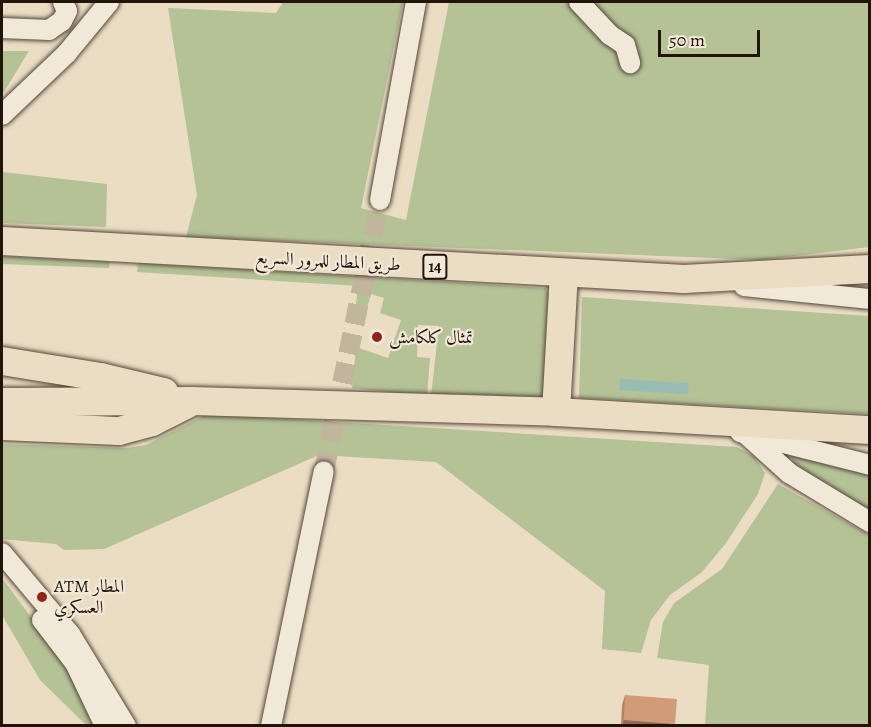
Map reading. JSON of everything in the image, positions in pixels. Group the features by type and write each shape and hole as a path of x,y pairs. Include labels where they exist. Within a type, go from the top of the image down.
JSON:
{"highway":[{"name":"طريق المطار للمرور السريع","path":"2,241 564,275 684,279 870,269"},
{"path":"556,412 564,275"},
{"path":"2,361 101,376 192,401"},
{"path":"2,384 101,376"},
{"path":"2,426 119,431 152,422 192,401"},
{"path":"2,402 192,401 556,412 870,430"}],"street":[{"path":"2,28 49,30 62,21 67,11 63,2"},
{"path":"2,115 67,53 109,2"},
{"path":"380,200 416,2"},
{"path":"579,2 610,35 625,45 630,63"},
{"path":"684,279 870,299"},
{"path":"703,422 870,465"},
{"path":"746,433 781,467 870,522"},
{"path":"272,726 324,471"},
{"path":"2,553 70,634 102,702 105,726"},
{"path":"2,569 72,658 102,702 126,726"}],"green space":[{"path":"283,2 403,2 361,208 406,220 449,2 869,2 869,247 762,260 186,237 197,195 168,8 276,13"},
{"path":"2,51 29,51 2,95"},
{"path":"2,172 107,184 106,227 2,223"},
{"path":"2,256 110,262 109,268 2,264"},
{"path":"138,263 545,288 553,298 544,403 431,396 439,326 418,325 417,357 430,358 427,396 352,388 356,347 388,358 401,320 380,313 384,298 371,294 367,308 356,304 358,286 137,272"},
{"path":"582,297 869,316 869,414 579,398"},
{"path":"207,414 737,447 754,456 765,473 758,494 726,543 702,572 670,595 651,620 641,653 602,649 605,591 436,462 319,455 104,549 64,550 56,544 2,539 2,444 127,448 146,445"},
{"path":"791,455 869,474 869,512 795,467"},
{"path":"778,484 869,535 869,725 705,725 709,665 657,658 663,622 674,603 722,569"},
{"path":"2,578 66,664 95,725 86,725 40,680 2,615"}],"water":[{"path":"620,379 689,383 688,394 619,390"}],"building":[{"path":"625,695 677,699 675,724 624,720"}],"tunnel":[{"path":"324,471 380,200"}],"place":[{"name":"تمثال كلكامش","path":"377,337"},
{"name":"ATM المطار العسكري","path":"42,597"}]}
